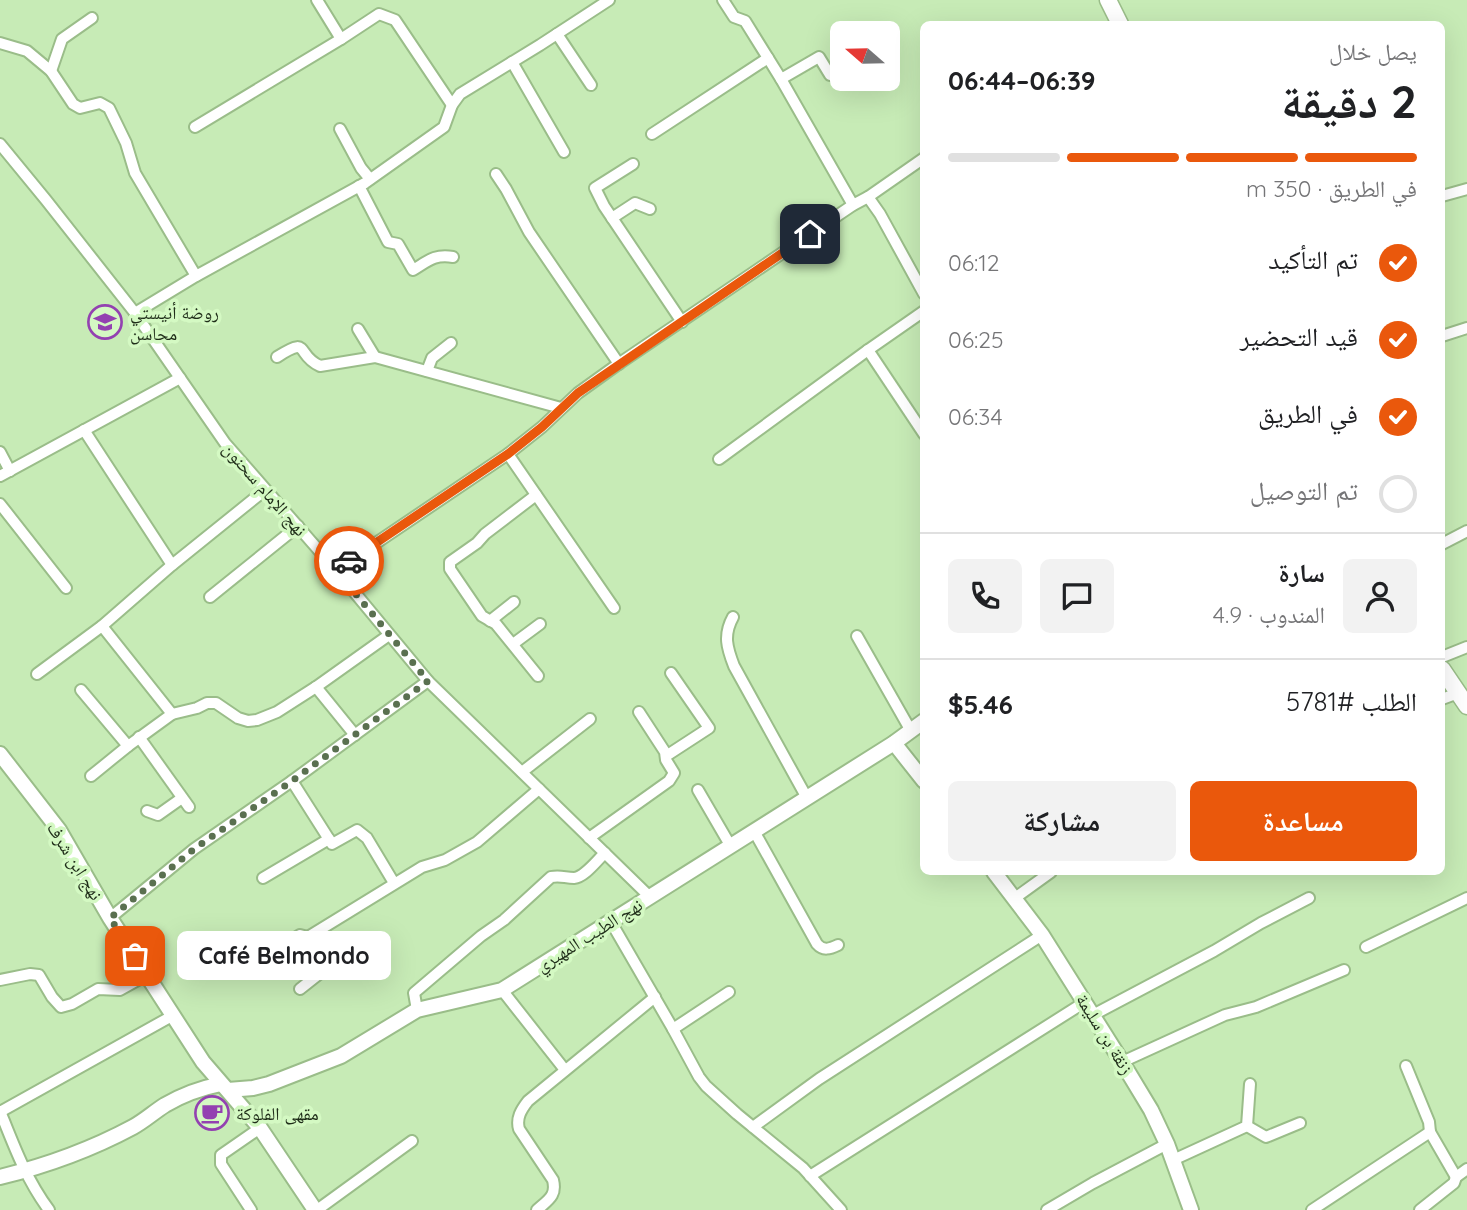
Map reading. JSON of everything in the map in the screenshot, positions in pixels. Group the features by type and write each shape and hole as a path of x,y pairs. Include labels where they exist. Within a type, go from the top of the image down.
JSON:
{"main road":[{"path":"1108,0 1118,21"},
{"path":"1445,673 1462,699"}],"street":[{"path":"317,0 341,39"},
{"path":"135,313 370,179 443,127 460,94 609,0"},
{"path":"723,0 734,17 745,21 853,205"},
{"path":"195,127 379,14 395,20 452,105"},
{"path":"51,71 62,39 92,18"},
{"path":"557,34 591,85"},
{"path":"0,43 27,51 51,71 73,104 80,108 100,103 109,108 126,143 135,173 196,276"},
{"path":"781,79 819,57 830,75"},
{"path":"652,134 768,58"},
{"path":"512,62 564,152"},
{"path":"340,129 370,179"},
{"name":"نهج الإمام سحنون","path":"0,144 135,313 225,443 428,681 650,897"},
{"path":"336,570 508,454 578,393 619,364 920,161"},
{"path":"633,164 595,188 682,322"},
{"path":"496,174 529,232 619,364"},
{"path":"359,186 388,242 398,244 413,270 434,257 453,257"},
{"path":"1445,195 1467,189"},
{"path":"868,197 920,288"},
{"path":"612,218 635,203 650,209"},
{"path":"719,459 920,315"},
{"path":"1445,335 1467,328"},
{"path":"358,329 375,357"},
{"path":"426,371 432,358 451,343"},
{"path":"277,357 297,346 320,366 375,357 561,408"},
{"path":"868,350 920,428"},
{"path":"0,452 5,473 180,378"},
{"path":"84,430 172,565"},
{"path":"508,454 614,608"},
{"path":"37,674 102,626 265,490"},
{"path":"536,495 450,562 450,569 482,616 496,624 537,676"},
{"path":"0,504 66,588"},
{"path":"210,597 298,526"},
{"path":"1445,542 1467,531"},
{"path":"490,621 514,602"},
{"path":"733,617 726,636 727,649 807,798"},
{"path":"513,645 540,624"},
{"path":"102,626 172,714"},
{"path":"91,776 172,714 207,703 216,703 238,718 248,721 277,712 389,635"},
{"path":"857,636 911,731"},
{"path":"1445,656 1467,647"},
{"path":"666,756 709,729 671,673"},
{"path":"110,918 194,849 428,681"},
{"path":"316,687 355,734"},
{"path":"81,690 128,746"},
{"path":"589,838 669,781 674,774 665,752 639,712"},
{"path":"522,772 590,719"},
{"name":"نهج الطيب المهيري","path":"0,1177 86,1149 134,1126 166,1105 199,1089 253,1088 269,1084 341,1056 417,1010 502,990 920,724"},
{"path":"139,737 185,802 158,815 147,811"},
{"path":"894,743 920,776"},
{"name":"نهج ابن شرف","path":"0,754 59,830 110,918 203,1062 260,1128 316,1210"},
{"path":"292,781 332,844 357,831 367,838 394,883"},
{"path":"284,945 300,935 308,937 422,867 445,860 477,842 539,789"},
{"path":"698,790 730,845"},
{"path":"754,831 821,948 838,946"},
{"path":"263,878 329,839"},
{"path":"417,1010 414,993 504,920 551,877 580,877 606,853"},
{"name":"زنقة بن سليمة","path":"996,875 1042,935 1151,1110 1167,1144 1191,1210"},
{"path":"1015,898 1047,875"},
{"path":"1093,1015 1309,898"},
{"path":"1366,947 1467,898"},
{"path":"611,922 699,1077 717,1096 803,1168 841,1210"},
{"path":"753,1127 819,1079 1042,935"},
{"path":"300,989 324,970 309,948 308,937"},
{"path":"1122,1062 1225,1015 1256,1007 1344,970"},
{"path":"0,980 38,975 61,1007 72,1004 98,989 120,990 147,975"},
{"path":"502,990 565,1070"},
{"path":"673,1028 729,992"},
{"path":"537,1210 552,1196 555,1188 553,1180 519,1129 517,1123 520,1113 528,1101 655,997"},
{"path":"810,1176 1085,1002"},
{"path":"49,1210 24,1171 0,1111 172,1016"},
{"path":"1406,1066 1429,1122 1430,1132 1456,1177"},
{"path":"1247,1126 1250,1084"},
{"path":"1247,1126 1266,1136 1300,1123"},
{"path":"1173,1160 1247,1126"},
{"path":"251,1210 221,1164 221,1155 260,1128"},
{"path":"1312,1210 1430,1132"},
{"path":"316,1210 412,1141"},
{"path":"1047,1210 1167,1144"},
{"path":"1420,1210 1467,1170"}],"way so far":[{"path":"135,956 110,918 194,849 428,681 336,570 349,561"}],"place":[{"name":"روضة أنيستي محاسن","path":"105,322"},
{"name":"Café Belmondo","path":"135,956"},
{"name":"مقهى الفلوكة","path":"212,1113"}],"route":[{"path":"349,561 508,454 578,393 617,365 810,234"}]}
